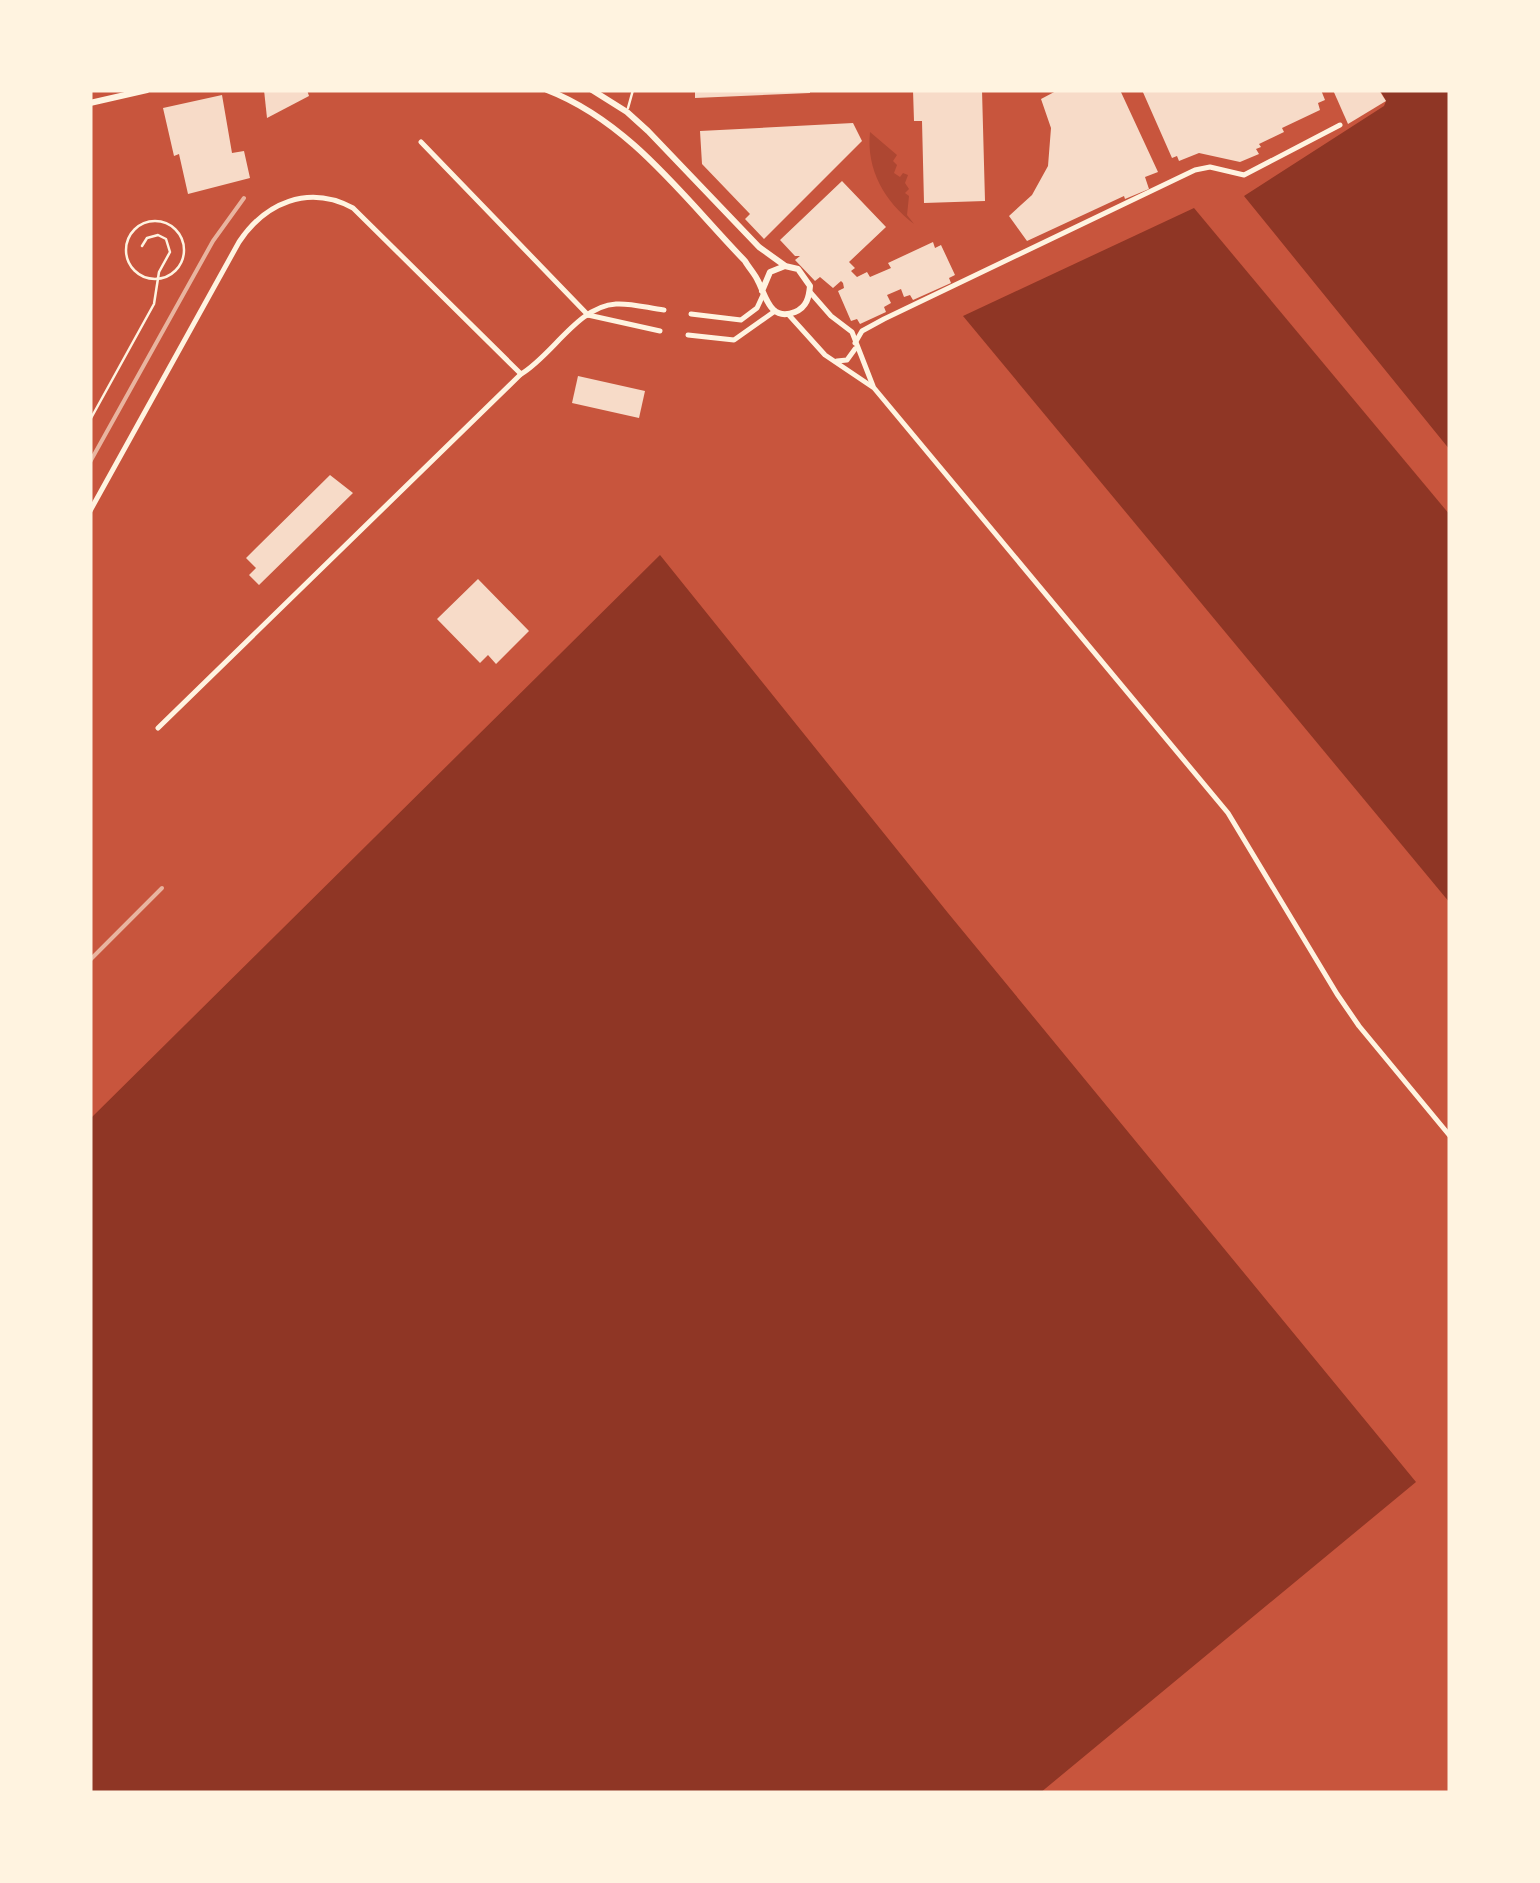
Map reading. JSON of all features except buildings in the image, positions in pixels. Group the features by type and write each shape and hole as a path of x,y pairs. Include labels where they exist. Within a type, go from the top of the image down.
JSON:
{"street":[{"path":"90,103 147,90"},
{"path":"548,90 592,111 630,141 744,261 774,310 788,314 825,355 874,388 1228,813 1337,994 1450,1136"},
{"path":"592,90 628,112 759,247 803,274 810,292 852,332 874,388"},
{"path":"837,361 849,358 862,331 884,319 1180,176 1210,167 1244,175 1340,125"},
{"path":"421,142 588,315 660,330"},
{"path":"90,511 238,242 252,223 284,202 311,196 353,208 522,374"},
{"path":"691,314 741,320 757,308 770,272 785,266"},
{"path":"788,314 803,307 810,292"},
{"path":"158,728 522,374 536,366 588,315 612,304 664,310"},
{"path":"688,335 734,340 774,310"}],"lane":[{"path":"628,112 634,90"},
{"path":"152,221 175,229 184,252 179,268 157,280 135,272 126,250 137,228 152,221"},
{"path":"90,420 154,304 157,280 170,252 163,236 154,235 142,246"}],"shaded area":[{"path":"1380,90 1450,90 1450,450 1244,196 1384,106 1386,101"},
{"path":"870,132 897,155 894,173 900,177 903,173 908,175 907,215 914,224 894,206 880,184 871,159"},
{"path":"1194,208 1450,515 1450,903 963,316"},
{"path":"660,555 948,913 1416,1482 1040,1793 90,1793 90,1119"}],"railway":[{"path":"90,462 213,241 244,198"},
{"path":"90,960 162,888"}]}
